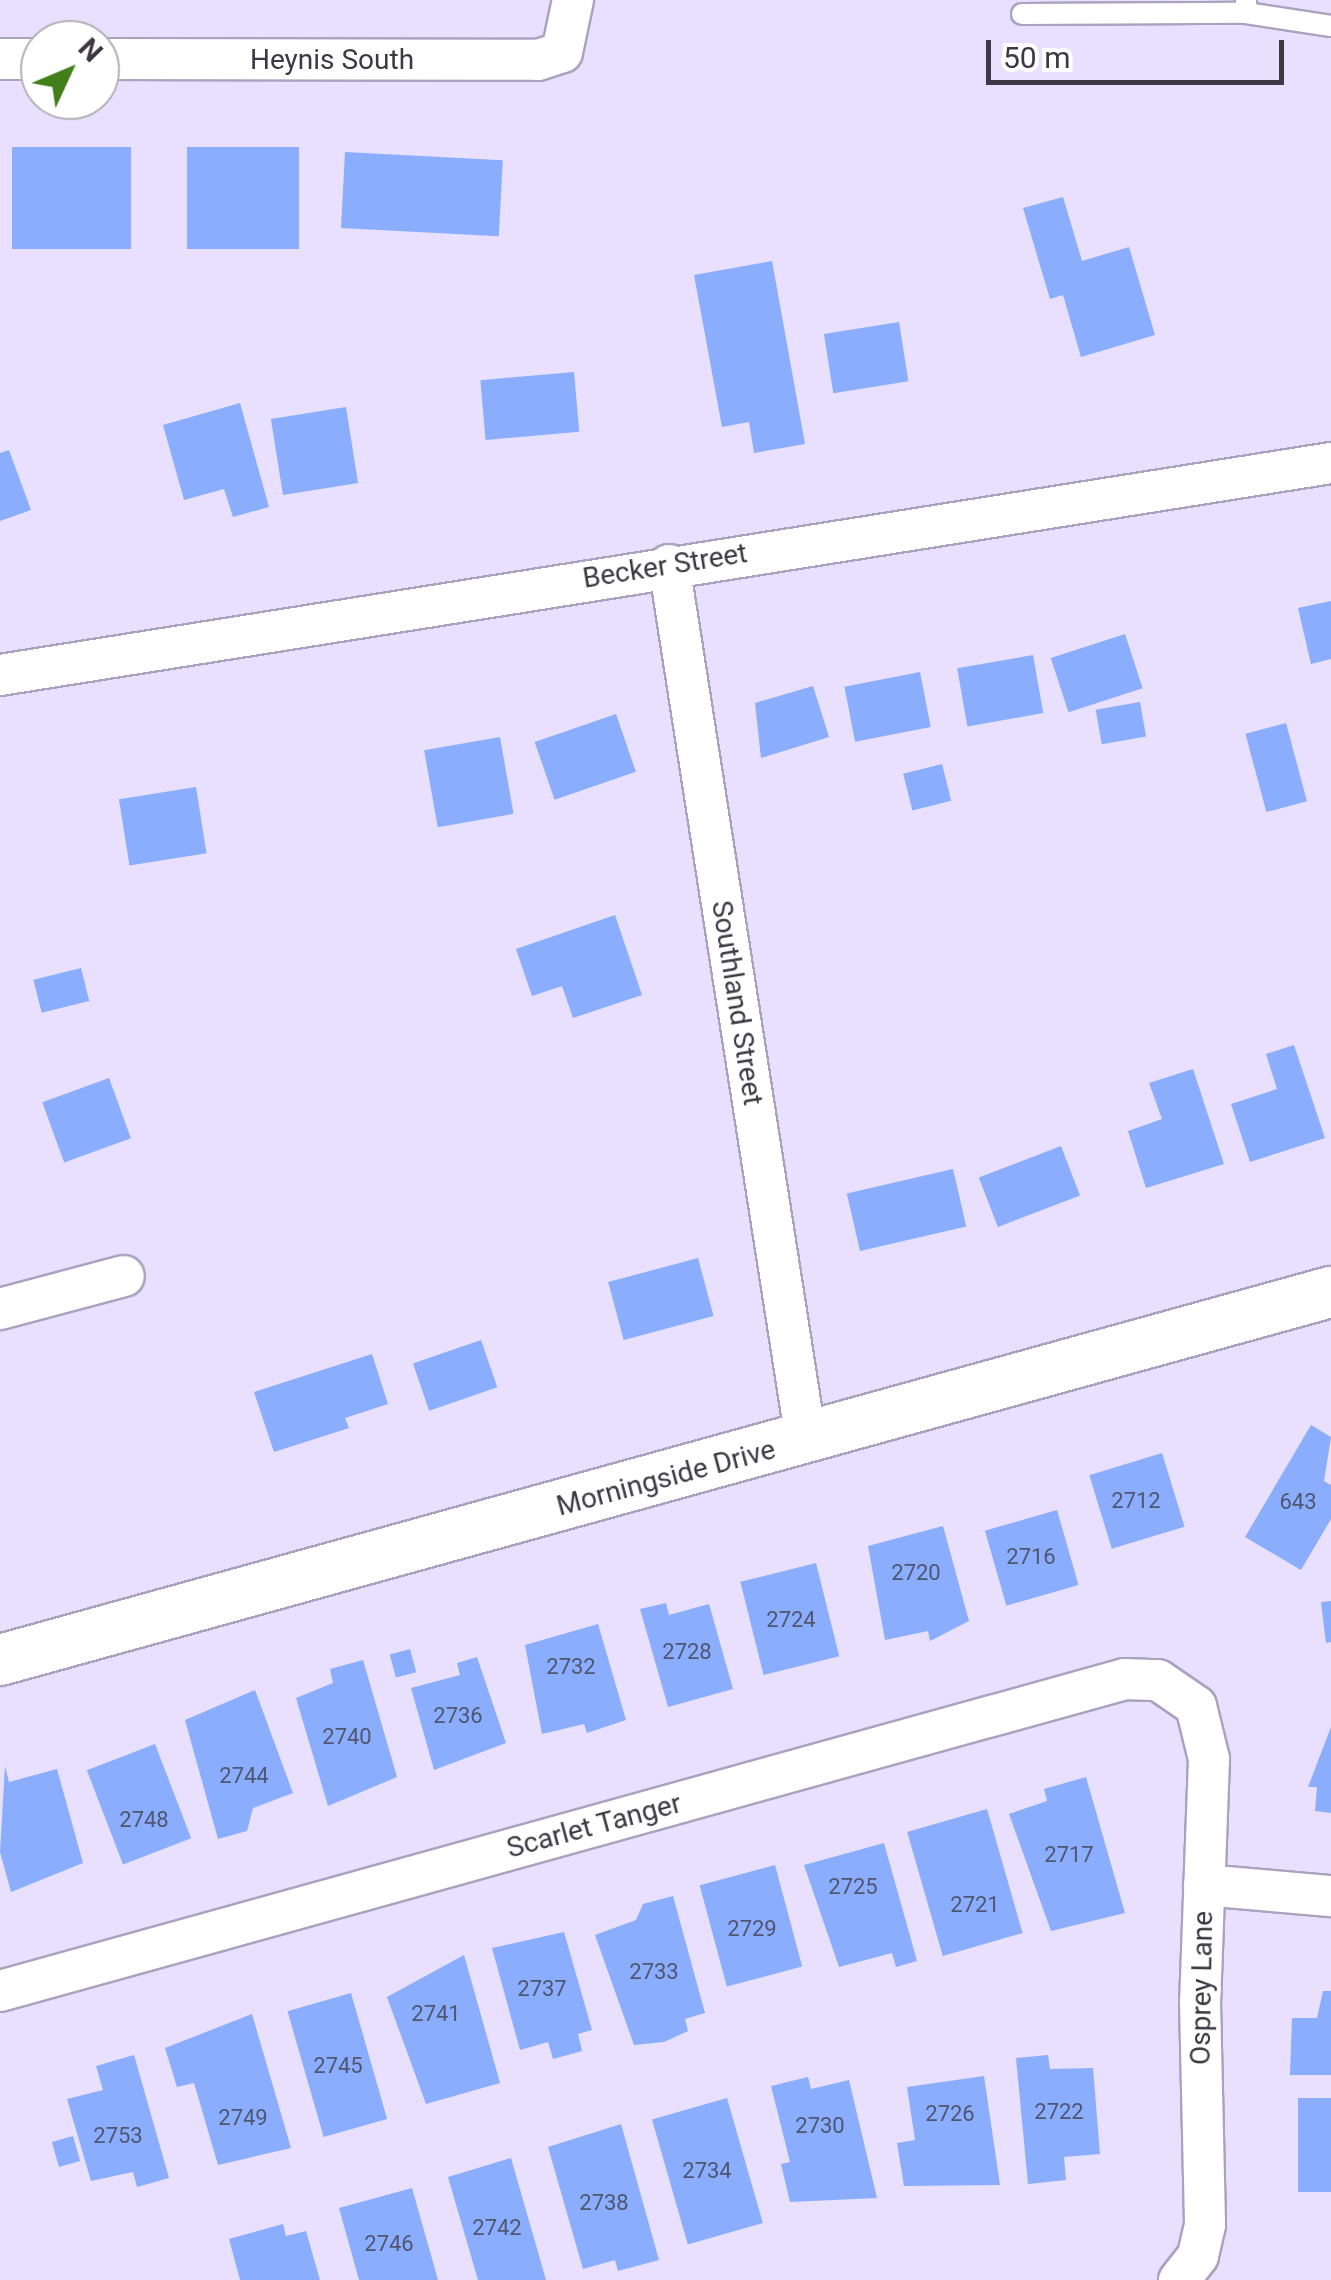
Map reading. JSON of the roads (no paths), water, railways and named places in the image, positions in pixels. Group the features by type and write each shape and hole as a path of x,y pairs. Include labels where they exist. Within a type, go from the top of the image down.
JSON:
{"street":[{"name":"Heynis South","path":"120,60 538,60 562,52 573,0"},
{"name":"Becker Street","path":"0,675 668,565 1331,462"},
{"name":"Southland Street","path":"668,565 806,1440"},
{"path":"0,1309 124,1276"},
{"name":"Morningside Drive","path":"0,1660 1331,1292"},
{"name":"Scarlet Tanger","path":"0,1991 1125,1679 1158,1680 1186,1693"},
{"name":"Osprey Lane","path":"1179,2280 1198,2256 1206,2225 1207,1738 1186,1693"},
{"path":"1204,1885 1331,1896"}],"lane":[{"path":"1022,14 1246,6 1331,26"}]}
